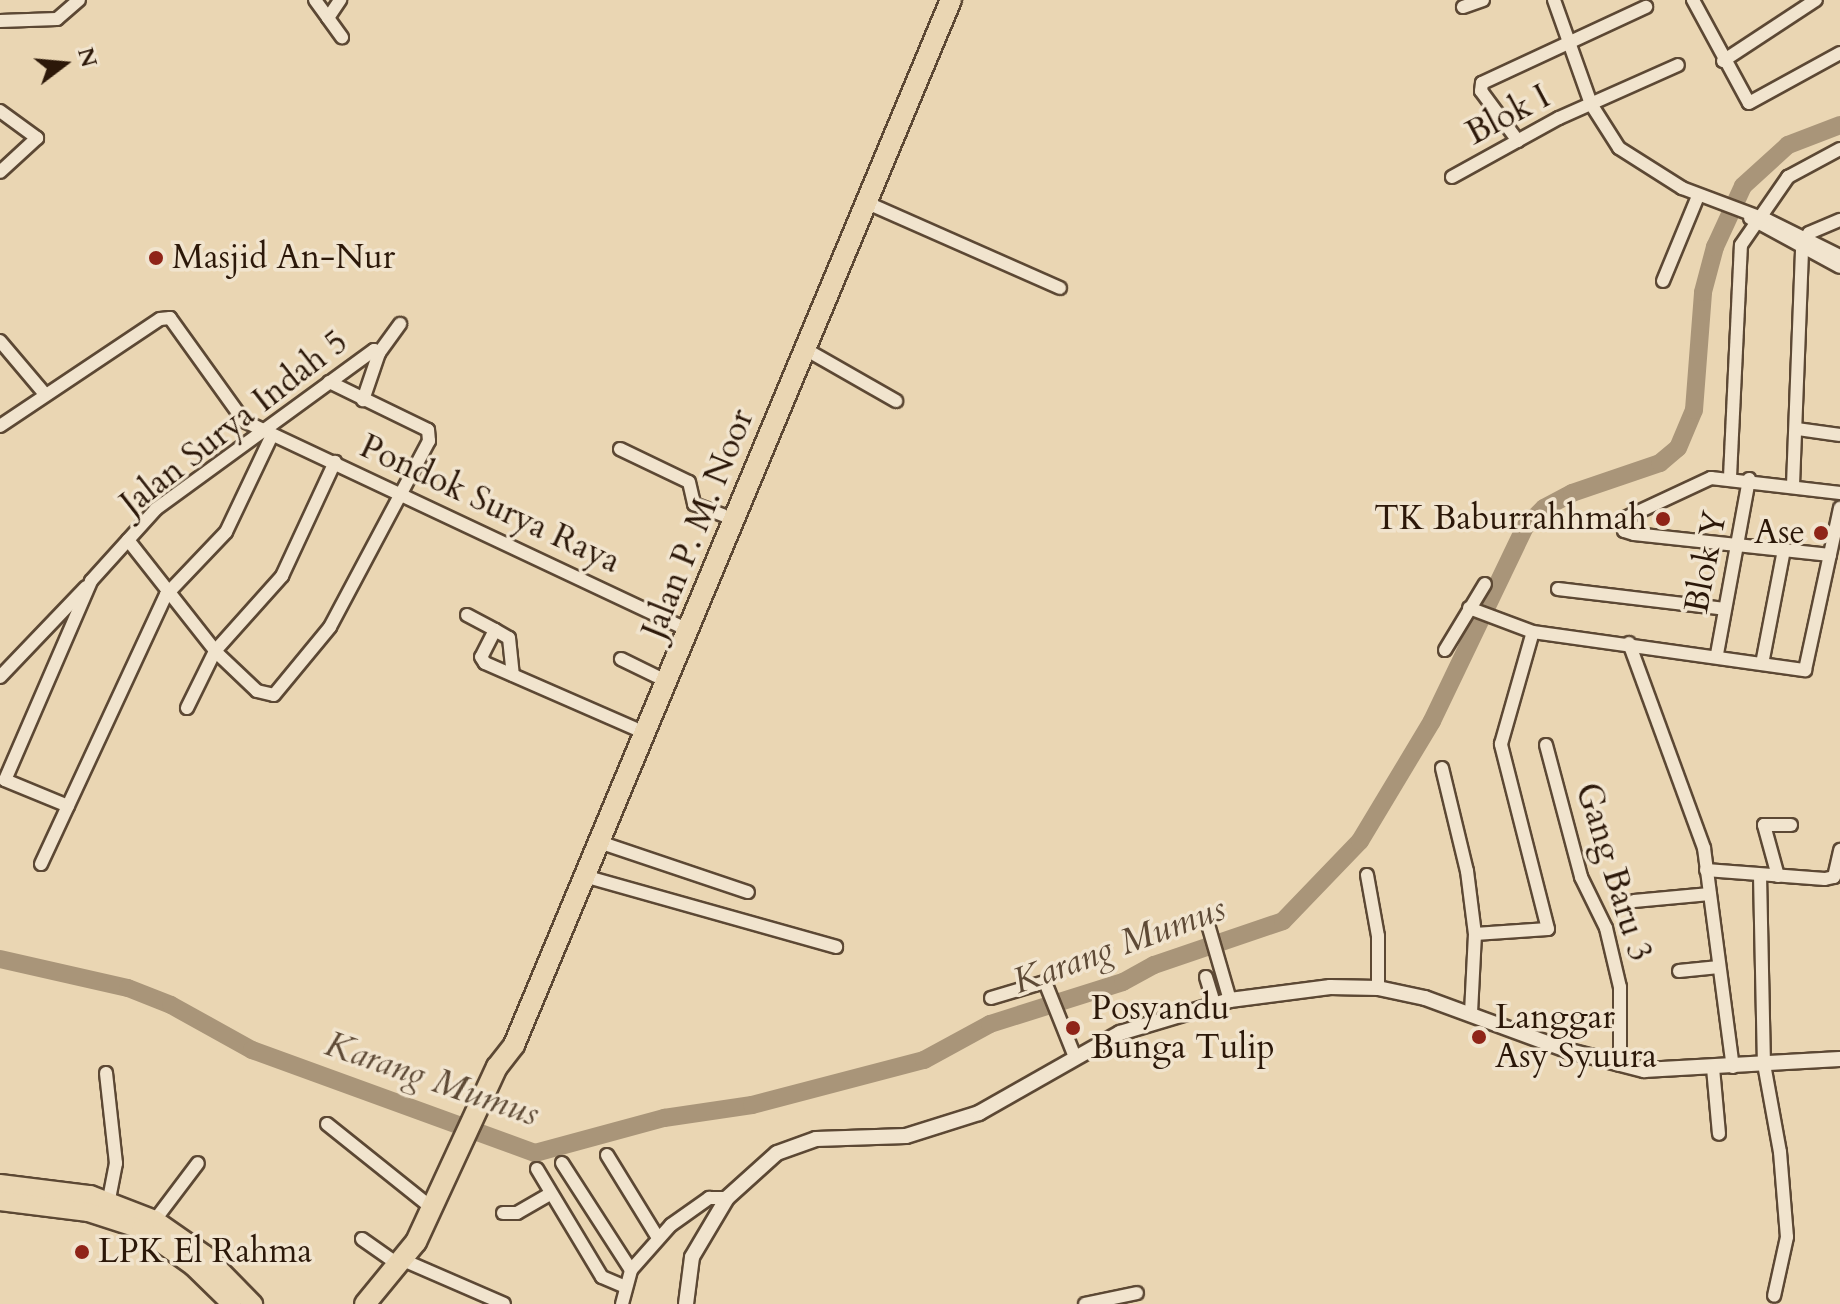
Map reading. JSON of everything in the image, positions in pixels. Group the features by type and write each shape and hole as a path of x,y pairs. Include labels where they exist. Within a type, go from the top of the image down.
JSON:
{"highway":[{"name":"Jalan P. M. Noor","path":"365,1304 401,1263 432,1208 497,1067 514,1045 584,876 634,728 656,676 683,627 723,515 865,202 944,2"},
{"name":"Jalan P. M. Noor","path":"497,1067 503,1041 596,838 944,2"}],"main road":[{"path":"0,1184 109,1200 155,1220 205,1255 253,1304"},
{"path":"0,1201 88,1212 141,1229 193,1266 232,1304"}],"street":[{"path":"0,21 57,19 79,0"},
{"path":"315,0 342,37"},
{"path":"328,18 340,0"},
{"path":"1463,7 1483,0"},
{"path":"1554,0 1591,104 1619,148 1641,167 1701,198 1804,244 1840,267"},
{"path":"1723,61 1816,0"},
{"path":"1697,1 1723,61 1746,101 1840,53"},
{"path":"1518,141 1480,86 1566,39 1646,7"},
{"name":"Blok I","path":"1452,177 1591,104 1678,65"},
{"path":"0,111 37,138 0,172"},
{"path":"1730,477 1737,265 1741,245 1751,218 1798,168 1840,149"},
{"path":"1663,281 1701,198"},
{"path":"865,202 1060,288"},
{"path":"1804,244 1840,220"},
{"path":"1804,244 1840,256"},
{"path":"1793,485 1804,244"},
{"name":"Pondok Surya Raya","path":"44,393 170,318 236,413 268,433 401,492 683,627"},
{"path":"379,353 400,324"},
{"path":"0,341 44,393 0,426"},
{"name":"Jalan Surya Indah 5","path":"0,677 156,509 268,433 372,351 379,353 363,400"},
{"path":"800,351 896,401"},
{"path":"128,540 166,595 215,651 257,691 274,695 330,627 366,568 429,434 329,382"},
{"path":"1797,429 1840,435"},
{"path":"41,864 166,595 226,532 268,433"},
{"path":"620,449 689,482 694,504 723,515"},
{"path":"187,708 215,651 282,576 335,462"},
{"path":"1830,555 1634,534 1623,524 1625,517 1707,480 1730,477 1840,493"},
{"name":"Blok Y","path":"1717,654 1740,545 1749,479"},
{"path":"1471,609 1533,632 1717,654 1762,664 1807,669 1840,508"},
{"path":"1762,664 1784,550"},
{"name":"Jalan Surya Indah 5","path":"68,806 2,784 91,581"},
{"path":"1445,650 1485,584"},
{"path":"1558,589 1725,609"},
{"path":"467,615 509,638 513,675"},
{"path":"495,630 481,657 513,675 634,728"},
{"path":"1475,934 1548,929 1501,744 1533,632"},
{"path":"1629,643 1701,835 1733,1067"},
{"path":"621,659 656,676"},
{"name":"Gang Baru 3","path":"1546,745 1581,877 1606,928 1620,987 1620,1065"},
{"path":"1442,768 1467,871 1475,934 1471,1014"},
{"path":"1778,876 1764,825 1791,825"},
{"path":"596,838 748,892"},
{"path":"1706,870 1834,877 1840,850"},
{"path":"1367,875 1378,936 1378,988"},
{"path":"1760,875 1764,1064 1780,1152 1787,1237 1774,1296"},
{"path":"584,876 836,947"},
{"path":"1634,901 1710,894"},
{"path":"1208,924 1230,1000"},
{"path":"1679,971 1719,967"},
{"path":"1206,977 1214,1004"},
{"path":"991,998 1046,984 1075,1057"},
{"path":"686,1304 692,1257 727,1198 759,1165 793,1144 906,1136 979,1113 1120,1033 1230,1000 1330,987 1378,988 1471,1014 1620,1065 1644,1070 1840,1059"},
{"path":"1713,1068 1719,1134"},
{"path":"106,1073 116,1163 109,1200"},
{"path":"327,1124 432,1208"},
{"path":"607,1155 658,1238"},
{"path":"155,1220 198,1163"},
{"path":"562,1163 631,1270"},
{"path":"537,1169 602,1277 625,1287"},
{"path":"503,1213 517,1213 551,1193"},
{"path":"622,1304 631,1270 658,1238 708,1194 727,1198"},
{"path":"362,1239 401,1263 504,1304"},
{"path":"1085,1304 1137,1293"}],"waterway":[{"name":"Karang Mumus","path":"0,959 128,988 171,1005 252,1050 535,1153 664,1118 752,1105 924,1060 990,1024 1123,982 1154,965 1283,921 1360,841 1432,721 1525,527 1544,508 1572,493 1660,463 1678,448 1694,410 1703,292 1715,247 1743,186 1788,145 1840,125"}],"place":[{"name":"Masjid An-Nur","path":"156,258"},
{"name":"TK Baburrahhmah","path":"1663,519"},
{"name":"Ase","path":"1821,533"},
{"name":"Posyandu Bunga Tulip","path":"1073,1028"},
{"name":"Langgar Asy Syuura","path":"1479,1037"},
{"name":"LPK El Rahma","path":"82,1252"}]}
